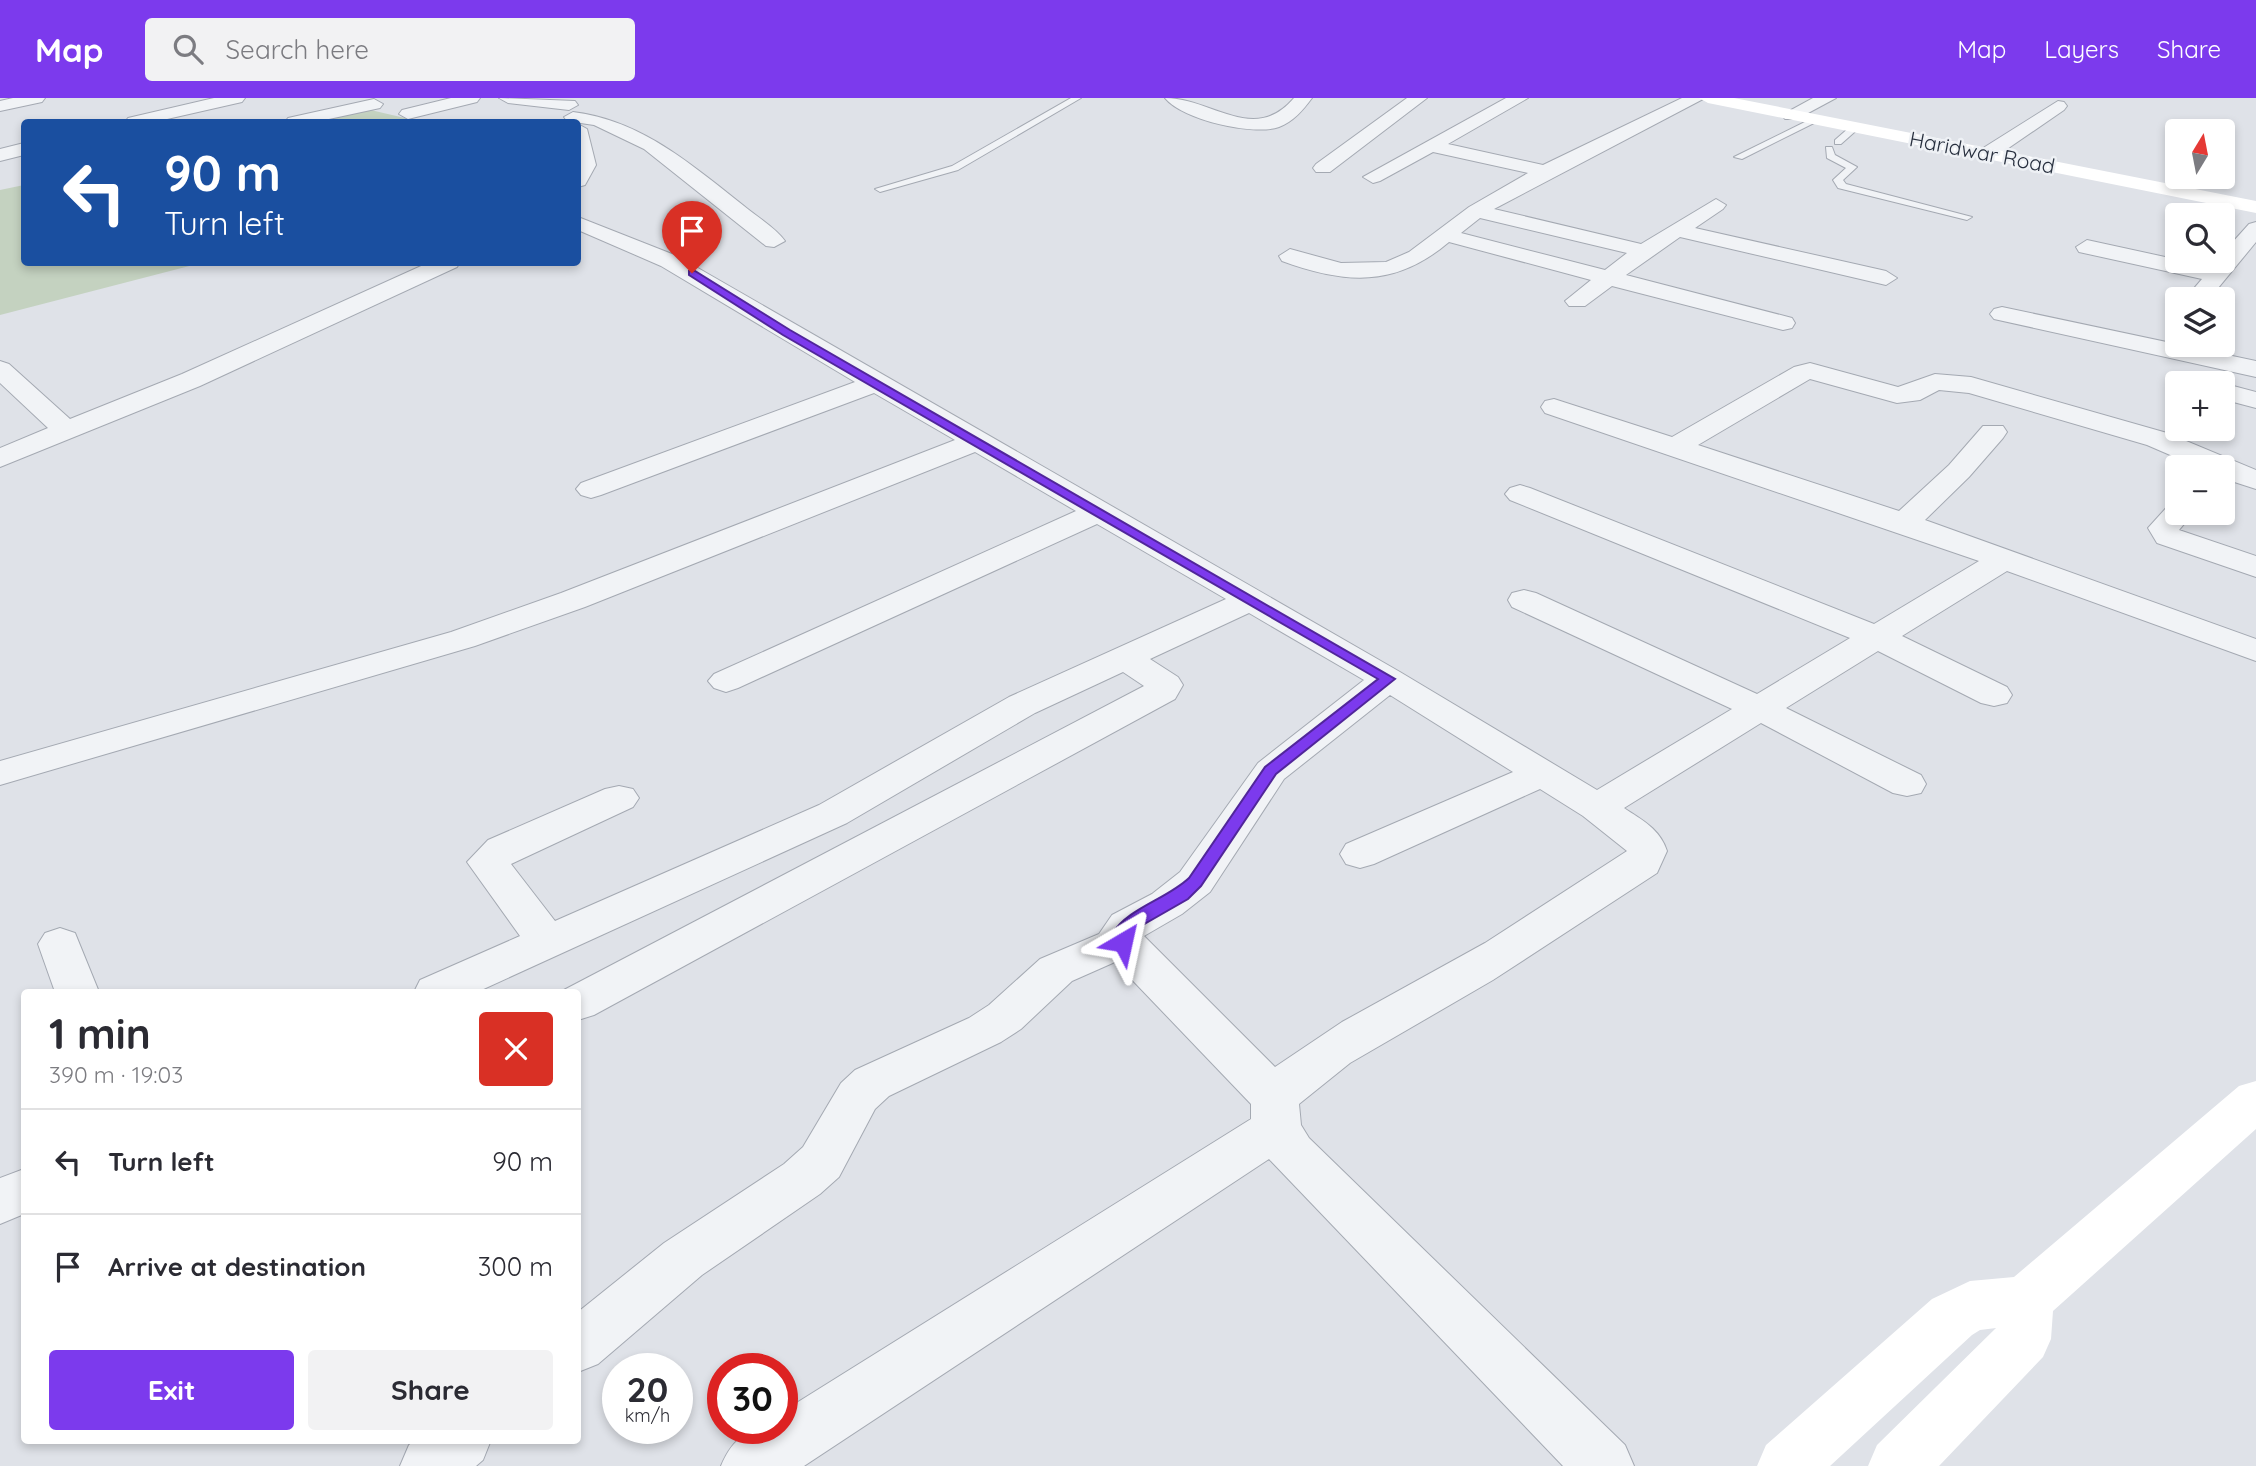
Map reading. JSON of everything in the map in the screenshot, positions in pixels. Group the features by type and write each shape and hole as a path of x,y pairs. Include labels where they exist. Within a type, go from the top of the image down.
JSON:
{"main road":[{"name":"Haridwar Road","path":"1708,98 2256,207"},
{"path":"1787,1466 1952,1317 1970,1306 2026,1300 2256,1100"},
{"path":"1898,1466 2023,1339 2026,1300"}],"street":[{"path":"0,106 36,98"},
{"path":"147,119 236,98"},
{"path":"309,119 378,105 328,98"},
{"path":"408,114 471,98"},
{"path":"508,98 600,119 669,155 689,175 774,241"},
{"path":"1174,98 1183,104 1222,117 1245,123 1267,124 1283,117 1303,98"},
{"path":"1322,168 1418,98"},
{"path":"1373,177 1519,98"},
{"path":"1290,256 1345,271 1377,271 1411,259 1476,211 1634,126 1696,98"},
{"path":"1791,115 1827,98"},
{"path":"1987,154 2058,106"},
{"path":"581,145 586,165 581,175"},
{"path":"1431,146 1547,172"},
{"path":"0,155 21,150"},
{"path":"1577,301 1644,251 1716,205"},
{"path":"1476,211 1644,251"},
{"path":"581,224 692,273 1096,513 1388,679 1597,807 1644,841 1647,851 1642,863 1453,983 1333,1053 1291,1081 1275,1113 751,1466"},
{"path":"2206,287 2256,228"},
{"path":"1676,230 1886,278"},
{"path":"1445,235 1783,323"},
{"path":"2087,247 2215,275"},
{"path":"9,450 67,431 191,380 440,266"},
{"path":"2107,361 1993,331 1988,325 2009,305 2160,349 2256,369"},
{"path":"2147,372 2165,342"},
{"path":"0,369 67,431"},
{"path":"1677,446 1803,372 1810,371 1897,395 1911,394 1935,382 1971,385 2157,439 2193,455"},
{"path":"591,489 875,384"},
{"path":"2235,394 2256,400"},
{"path":"1554,407 1904,523 2256,651"},
{"path":"1904,523 1959,471 1993,432"},
{"path":"0,773 463,639 976,442"},
{"path":"2235,473 2256,480"},
{"path":"1520,494 1877,637 1994,695"},
{"path":"726,681 1096,513"},
{"path":"2166,525 2163,528 2168,536 2256,567"},
{"path":"1597,807 2006,559"},
{"path":"1524,600 1761,709 1907,784"},
{"path":"443,989 833,814 1022,705 1248,601"},
{"path":"581,1001 1162,691 1165,685 1124,657"},
{"path":"1388,679 1271,771 1195,882 1182,895 1128,926 1121,934 1123,942 1275,1113 1291,1152 1604,1466"},
{"path":"1360,854 1542,773"},
{"path":"547,941 488,862 502,850 619,798"},
{"path":"581,1344 684,1259 802,1179 821,1162 858,1096 872,1083 985,1030 1005,1017 1056,970 1074,960 1123,942"},
{"path":"60,944 76,989"},
{"path":"0,1202 21,1192"},
{"path":"430,1466 457,1444"}],"lane":[{"path":"880,189 955,168 1055,114 1077,98"},
{"path":"1740,157 1816,120"},
{"path":"1854,128 1834,145 1830,156 1852,167 1838,180 1842,186 1967,217"}],"green space":[{"path":"362,108 409,119 312,119"},
{"path":"21,186 21,266 189,266 0,315 0,190"}],"route":[{"path":"692,273 787,332 1248,601 1388,679 1286,756 1254,792 1195,882 1182,895 1128,926 1121,934 1123,942"}]}
